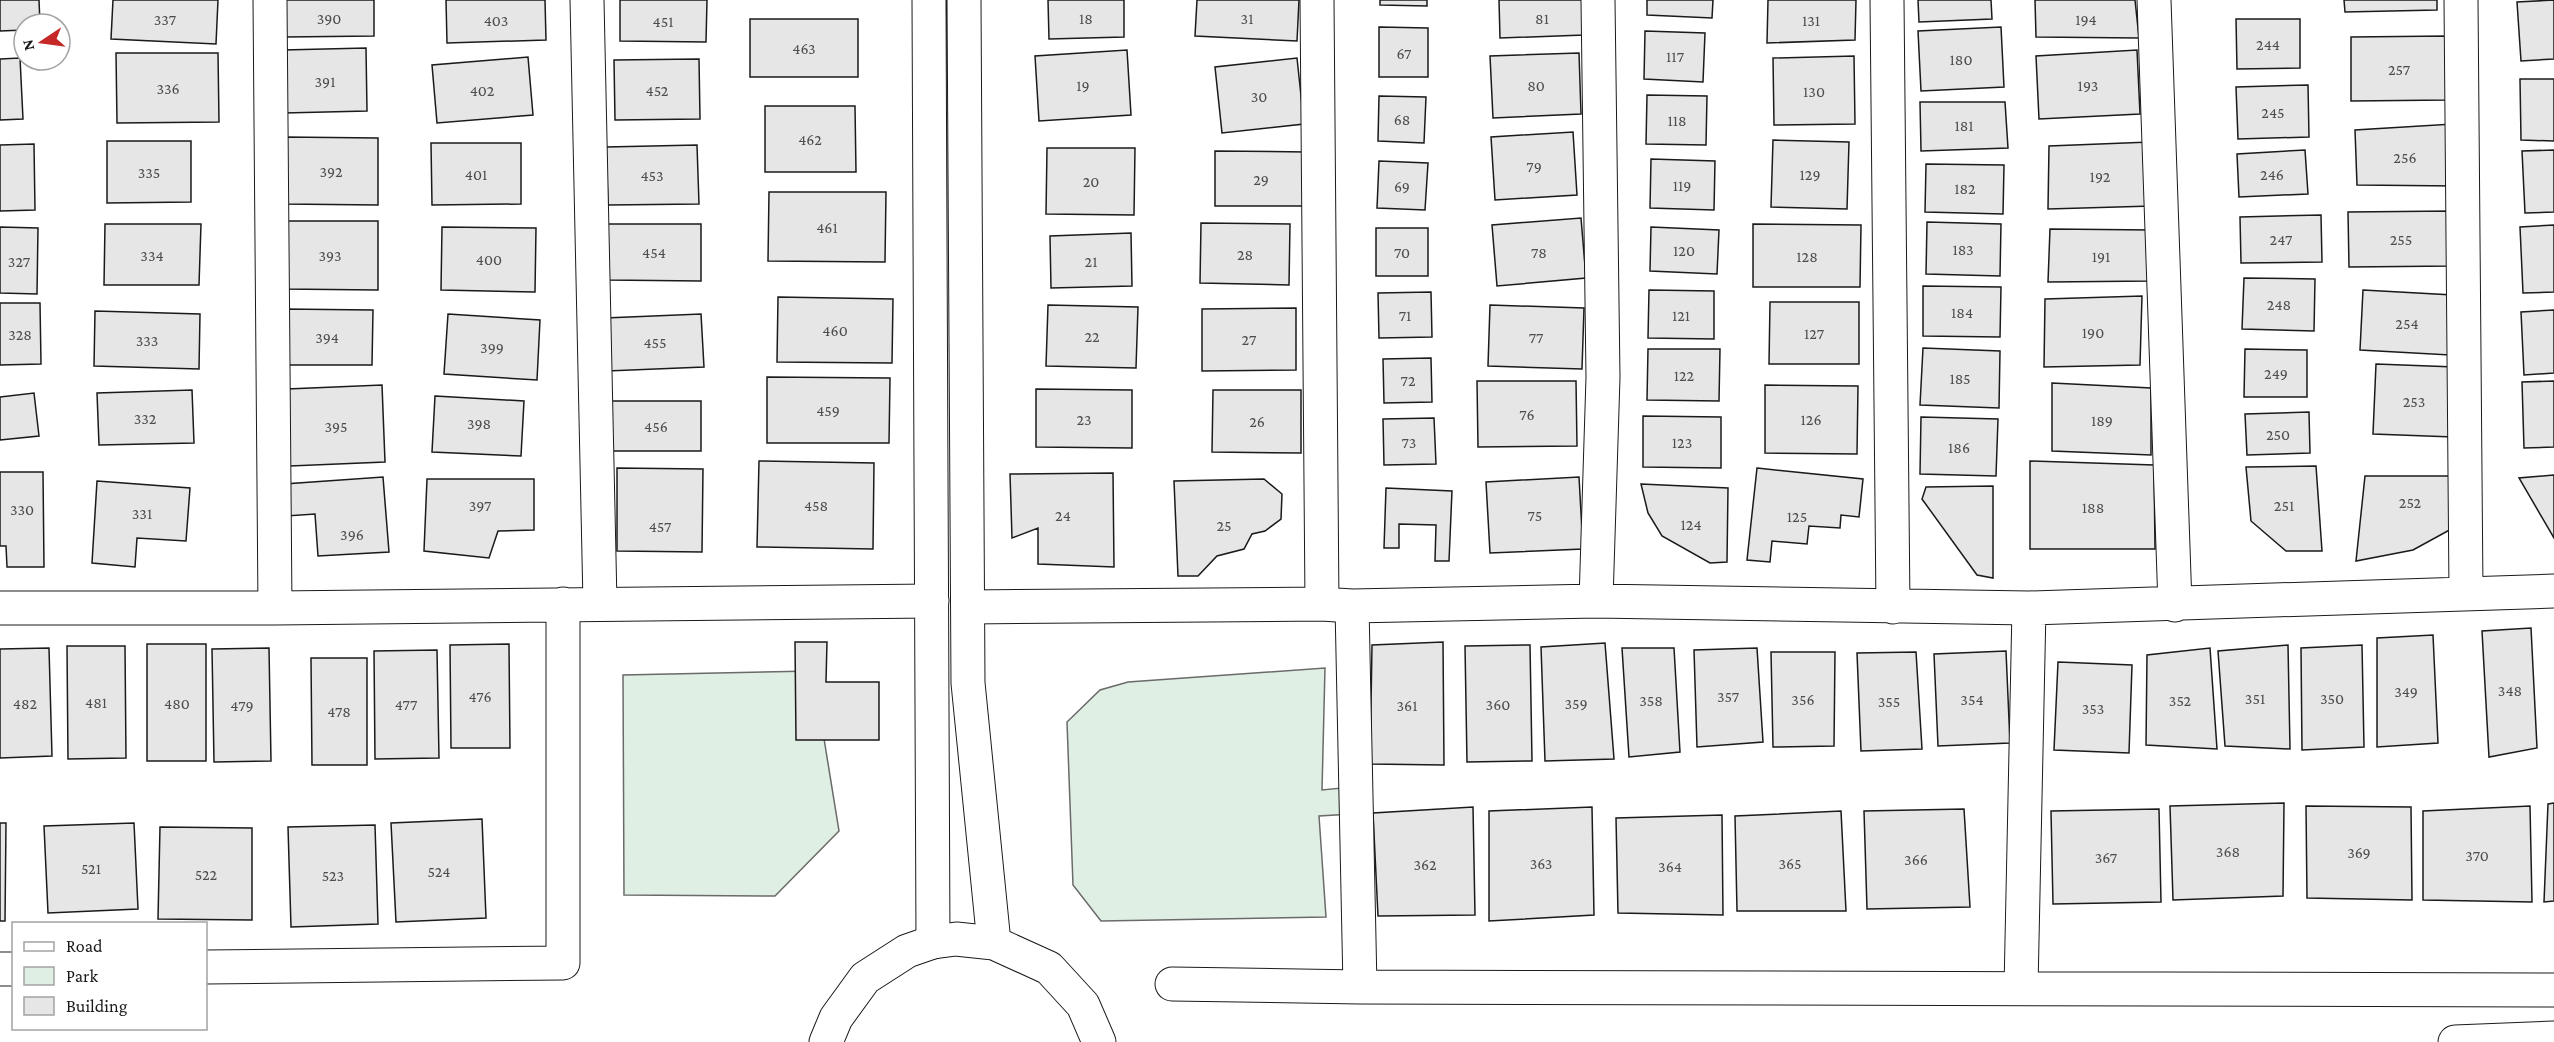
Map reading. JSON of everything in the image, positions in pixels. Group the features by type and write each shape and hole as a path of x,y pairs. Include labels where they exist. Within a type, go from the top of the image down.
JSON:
{"street":[{"path":"270,0 275,608"},
{"path":"587,0 600,603"},
{"path":"929,0 932,601 930,702 933,942"},
{"path":"964,0 968,683 994,943"},
{"path":"1317,0 1337,605 1360,987"},
{"path":"1596,601 1603,377 1598,0"},
{"path":"1887,0 1893,607"},
{"path":"2154,0 2175,605"},
{"path":"2461,0 2466,592"},
{"path":"930,413 966,415"},
{"path":"968,607 1596,601 2029,608 2175,605 2466,592 2554,591"},
{"path":"0,608 275,608 932,601"},
{"path":"207,967 563,963 563,604"},
{"path":"2021,988 2029,608"},
{"path":"826,1042 836,1018 865,978 907,951 933,942 956,939 994,943 1049,968 1083,1005 1099,1042"},
{"path":"1173,984 1360,987 2554,990"},
{"path":"2455,1042 2554,1038"}],"green space":[{"path":"1325,668 1322,790 1352,787 1352,814 1319,816 1326,917 1101,921 1073,885 1067,722 1100,690 1128,682"},
{"path":"813,671 839,831 775,896 624,895 623,675"}],"building":[{"path":"0,0 39,0 40,12 12,12 12,30 0,31"},
{"path":"113,0 218,0 216,44 111,39"},
{"path":"285,0 374,0 374,36 285,37"},
{"path":"446,0 545,0 546,40 447,43"},
{"path":"620,0 707,0 706,42 620,41"},
{"path":"1048,0 1124,0 1124,37 1049,39"},
{"path":"1197,0 1299,0 1297,41 1195,36"},
{"path":"1380,0 1427,0 1427,6 1380,5"},
{"path":"1499,0 1583,0 1584,35 1500,38"},
{"path":"1647,0 1713,0 1712,18 1647,15"},
{"path":"1768,0 1856,0 1855,40 1767,43"},
{"path":"1918,0 1991,0 1992,19 1919,22"},
{"path":"2035,0 2135,0 2139,38 2036,37"},
{"path":"2344,0 2437,0 2437,10 2345,12"},
{"path":"2554,0 2554,59 2521,61 2517,2"},
{"path":"750,19 858,19 858,77 750,77"},
{"path":"2236,19 2300,19 2300,68 2237,69"},
{"path":"1379,27 1428,28 1428,77 1379,77"},
{"path":"2001,27 2004,87 1921,91 1918,31"},
{"path":"1645,31 1705,33 1703,82 1644,79"},
{"path":"2447,36 2448,100 2351,101 2351,37"},
{"path":"366,48 367,111 284,113 283,50"},
{"path":"1127,50 1131,115 1039,121 1035,56"},
{"path":"2137,50 2140,114 2039,119 2036,56"},
{"path":"116,53 218,53 219,122 117,123"},
{"path":"1579,53 1581,114 1493,118 1490,56"},
{"path":"1854,56 1855,124 1774,125 1773,58"},
{"path":"528,57 533,115 437,123 432,65"},
{"path":"12,58 12,72 21,72 23,119 0,120 0,59"},
{"path":"1297,58 1304,124 1222,133 1215,67"},
{"path":"699,59 700,119 615,120 614,60"},
{"path":"2520,79 2554,79 2554,141 2521,140"},
{"path":"2308,85 2309,137 2238,139 2236,87"},
{"path":"1647,95 1707,96 1706,145 1646,144"},
{"path":"1379,96 1426,97 1424,143 1378,141"},
{"path":"1920,102 2005,102 2008,148 1921,151"},
{"path":"765,106 855,106 856,172 765,172"},
{"path":"2453,124 2457,186 2357,185 2355,130"},
{"path":"1573,132 1577,195 1495,200 1491,137"},
{"path":"284,137 378,138 378,205 283,204"},
{"path":"1773,140 1849,142 1847,209 1771,207"},
{"path":"107,141 191,141 191,202 107,203"},
{"path":"2150,142 2152,206 2048,209 2049,146"},
{"path":"431,143 521,143 521,204 432,205"},
{"path":"34,144 35,210 0,211 0,145"},
{"path":"697,145 699,204 608,205 606,147"},
{"path":"1047,148 1135,148 1134,215 1046,214"},
{"path":"2305,150 2308,194 2239,197 2237,154"},
{"path":"2554,150 2554,212 2525,213 2522,151"},
{"path":"1215,151 1307,152 1307,206 1215,206"},
{"path":"1651,159 1715,161 1714,210 1650,208"},
{"path":"1379,161 1428,163 1425,210 1377,208"},
{"path":"1926,164 2004,165 2003,214 1925,212"},
{"path":"769,192 886,192 885,262 768,261"},
{"path":"2452,211 2453,266 2349,267 2348,212"},
{"path":"2321,215 2322,262 2241,263 2240,217"},
{"path":"1581,218 1586,278 1497,286 1492,225"},
{"path":"282,221 378,221 378,290 282,289"},
{"path":"1927,222 2001,224 2000,276 1926,274"},
{"path":"1201,223 1290,224 1289,285 1200,283"},
{"path":"105,224 201,224 199,285 104,285"},
{"path":"608,224 701,224 701,281 607,280"},
{"path":"1753,224 1861,225 1860,287 1753,287"},
{"path":"2554,225 2554,292 2523,293 2520,227"},
{"path":"0,227 38,228 37,294 0,293"},
{"path":"442,227 536,228 535,292 441,290"},
{"path":"1651,227 1719,230 1717,274 1650,271"},
{"path":"1376,228 1428,228 1428,276 1376,276"},
{"path":"2050,229 2153,230 2152,281 2048,282"},
{"path":"1131,233 1132,286 1051,288 1050,236"},
{"path":"2244,278 2315,279 2314,331 2242,329"},
{"path":"1923,286 2001,287 2000,337 1923,336"},
{"path":"1649,290 1714,291 1714,339 1648,338"},
{"path":"2363,290 2453,295 2450,355 2360,350"},
{"path":"1431,292 1432,337 1379,338 1378,293"},
{"path":"2142,296 2140,365 2044,367 2045,299"},
{"path":"778,297 893,299 892,363 777,362"},
{"path":"1770,302 1859,302 1859,364 1769,364"},
{"path":"0,303 40,303 41,364 0,365"},
{"path":"1048,305 1138,307 1136,368 1046,366"},
{"path":"1490,305 1584,308 1582,369 1488,366"},
{"path":"1296,308 1296,370 1202,371 1202,309"},
{"path":"282,309 373,310 372,365 282,365"},
{"path":"2554,310 2554,373 2524,375 2521,312"},
{"path":"95,311 200,314 199,369 94,366"},
{"path":"448,314 540,320 537,380 444,374"},
{"path":"701,314 704,367 607,371 605,318"},
{"path":"1923,348 2000,351 1999,408 1920,405"},
{"path":"1648,349 1720,349 1719,401 1647,400"},
{"path":"2245,349 2307,350 2307,397 2244,397"},
{"path":"1431,358 1432,402 1384,403 1383,359"},
{"path":"2376,364 2455,367 2453,437 2373,434"},
{"path":"767,377 890,378 889,443 767,443"},
{"path":"1477,381 1576,381 1577,446 1478,447"},
{"path":"2554,381 2554,447 2524,448 2522,382"},
{"path":"2052,383 2151,388 2151,455 2052,451"},
{"path":"382,385 385,462 290,466 287,389"},
{"path":"1765,385 1858,386 1857,454 1765,453"},
{"path":"1036,389 1132,390 1132,448 1036,447"},
{"path":"192,390 194,443 99,445 97,393"},
{"path":"1213,390 1301,390 1301,453 1212,452"},
{"path":"34,393 39,436 0,440 0,397"},
{"path":"435,396 524,401 521,456 432,452"},
{"path":"611,401 701,401 701,451 611,451"},
{"path":"2309,412 2310,453 2247,455 2245,414"},
{"path":"1643,416 1721,417 1721,468 1643,467"},
{"path":"1921,417 1998,419 1996,476 1920,474"},
{"path":"1434,418 1436,464 1384,465 1383,419"},
{"path":"759,461 874,463 873,549 757,547"},
{"path":"2030,461 2154,465 2155,549 2030,549"},
{"path":"2316,466 2322,551 2286,551 2251,521 2246,467"},
{"path":"617,468 703,469 702,552 617,551"},
{"path":"1757,468 1863,479 1859,517 1841,515 1840,528 1809,526 1807,544 1772,541 1770,562 1747,560"},
{"path":"0,472 43,472 44,567 7,567 6,546 0,546"},
{"path":"1113,473 1114,567 1038,564 1038,528 1012,538 1010,474"},
{"path":"2554,475 2554,538 2519,478"},
{"path":"2365,476 2458,476 2455,527 2413,550 2356,561"},
{"path":"383,477 389,552 318,556 315,514 286,516 284,484"},
{"path":"1579,477 1583,549 1490,553 1486,482"},
{"path":"427,479 534,479 534,530 498,531 489,558 424,551"},
{"path":"1264,479 1282,494 1281,519 1265,531 1252,534 1244,549 1217,556 1198,576 1178,576 1174,481"},
{"path":"97,481 190,488 186,541 137,538 135,567 92,563"},
{"path":"1641,484 1728,488 1727,562 1710,563 1662,536 1648,513"},
{"path":"1993,486 1993,578 1977,575 1922,499 1926,487"},
{"path":"1386,488 1452,491 1449,561 1435,561 1436,525 1399,524 1399,548 1384,548"},
{"path":"2531,628 2537,748 2489,757 2482,631"},
{"path":"2433,635 2438,743 2377,747 2377,638"},
{"path":"795,642 827,642 826,682 879,682 879,740 796,740"},
{"path":"1443,642 1444,765 1370,764 1372,645"},
{"path":"1605,643 1614,759 1545,761 1541,647"},
{"path":"147,644 206,644 206,761 147,761"},
{"path":"509,644 510,748 451,748 450,645"},
{"path":"1530,645 1532,761 1467,762 1465,646"},
{"path":"2288,645 2290,749 2225,746 2218,651"},
{"path":"2362,645 2364,747 2302,750 2301,648"},
{"path":"67,646 125,646 126,758 68,759"},
{"path":"49,648 52,756 0,758 0,649"},
{"path":"269,648 271,761 214,762 212,649"},
{"path":"1622,648 1674,648 1680,752 1629,757"},
{"path":"1757,648 1763,742 1697,747 1694,650"},
{"path":"2210,648 2217,749 2146,745 2147,655"},
{"path":"437,650 439,758 375,759 374,651"},
{"path":"2006,651 2010,743 1938,746 1934,654"},
{"path":"1771,652 1835,652 1834,746 1773,747"},
{"path":"1916,652 1922,749 1861,751 1857,653"},
{"path":"311,658 367,658 367,765 312,765"},
{"path":"2058,662 2132,665 2129,753 2054,750"},
{"path":"2284,803 2283,896 2173,900 2170,806"},
{"path":"2554,803 2554,901 2544,902 2548,804"},
{"path":"2306,806 2411,807 2412,900 2307,898"},
{"path":"2530,806 2532,902 2423,900 2423,811"},
{"path":"1473,807 1475,915 1378,916 1373,813"},
{"path":"1592,807 1594,915 1489,921 1489,811"},
{"path":"1964,809 1970,907 1867,909 1864,811"},
{"path":"2159,809 2161,902 2053,904 2051,811"},
{"path":"1841,811 1846,911 1737,911 1735,816"},
{"path":"1722,815 1723,915 1618,913 1616,818"},
{"path":"482,819 486,918 396,922 391,823"},
{"path":"0,823 6,823 5,921 0,921"},
{"path":"134,823 138,909 48,913 44,826"},
{"path":"375,825 378,924 291,927 288,827"},
{"path":"160,827 252,828 252,920 158,919"}]}
